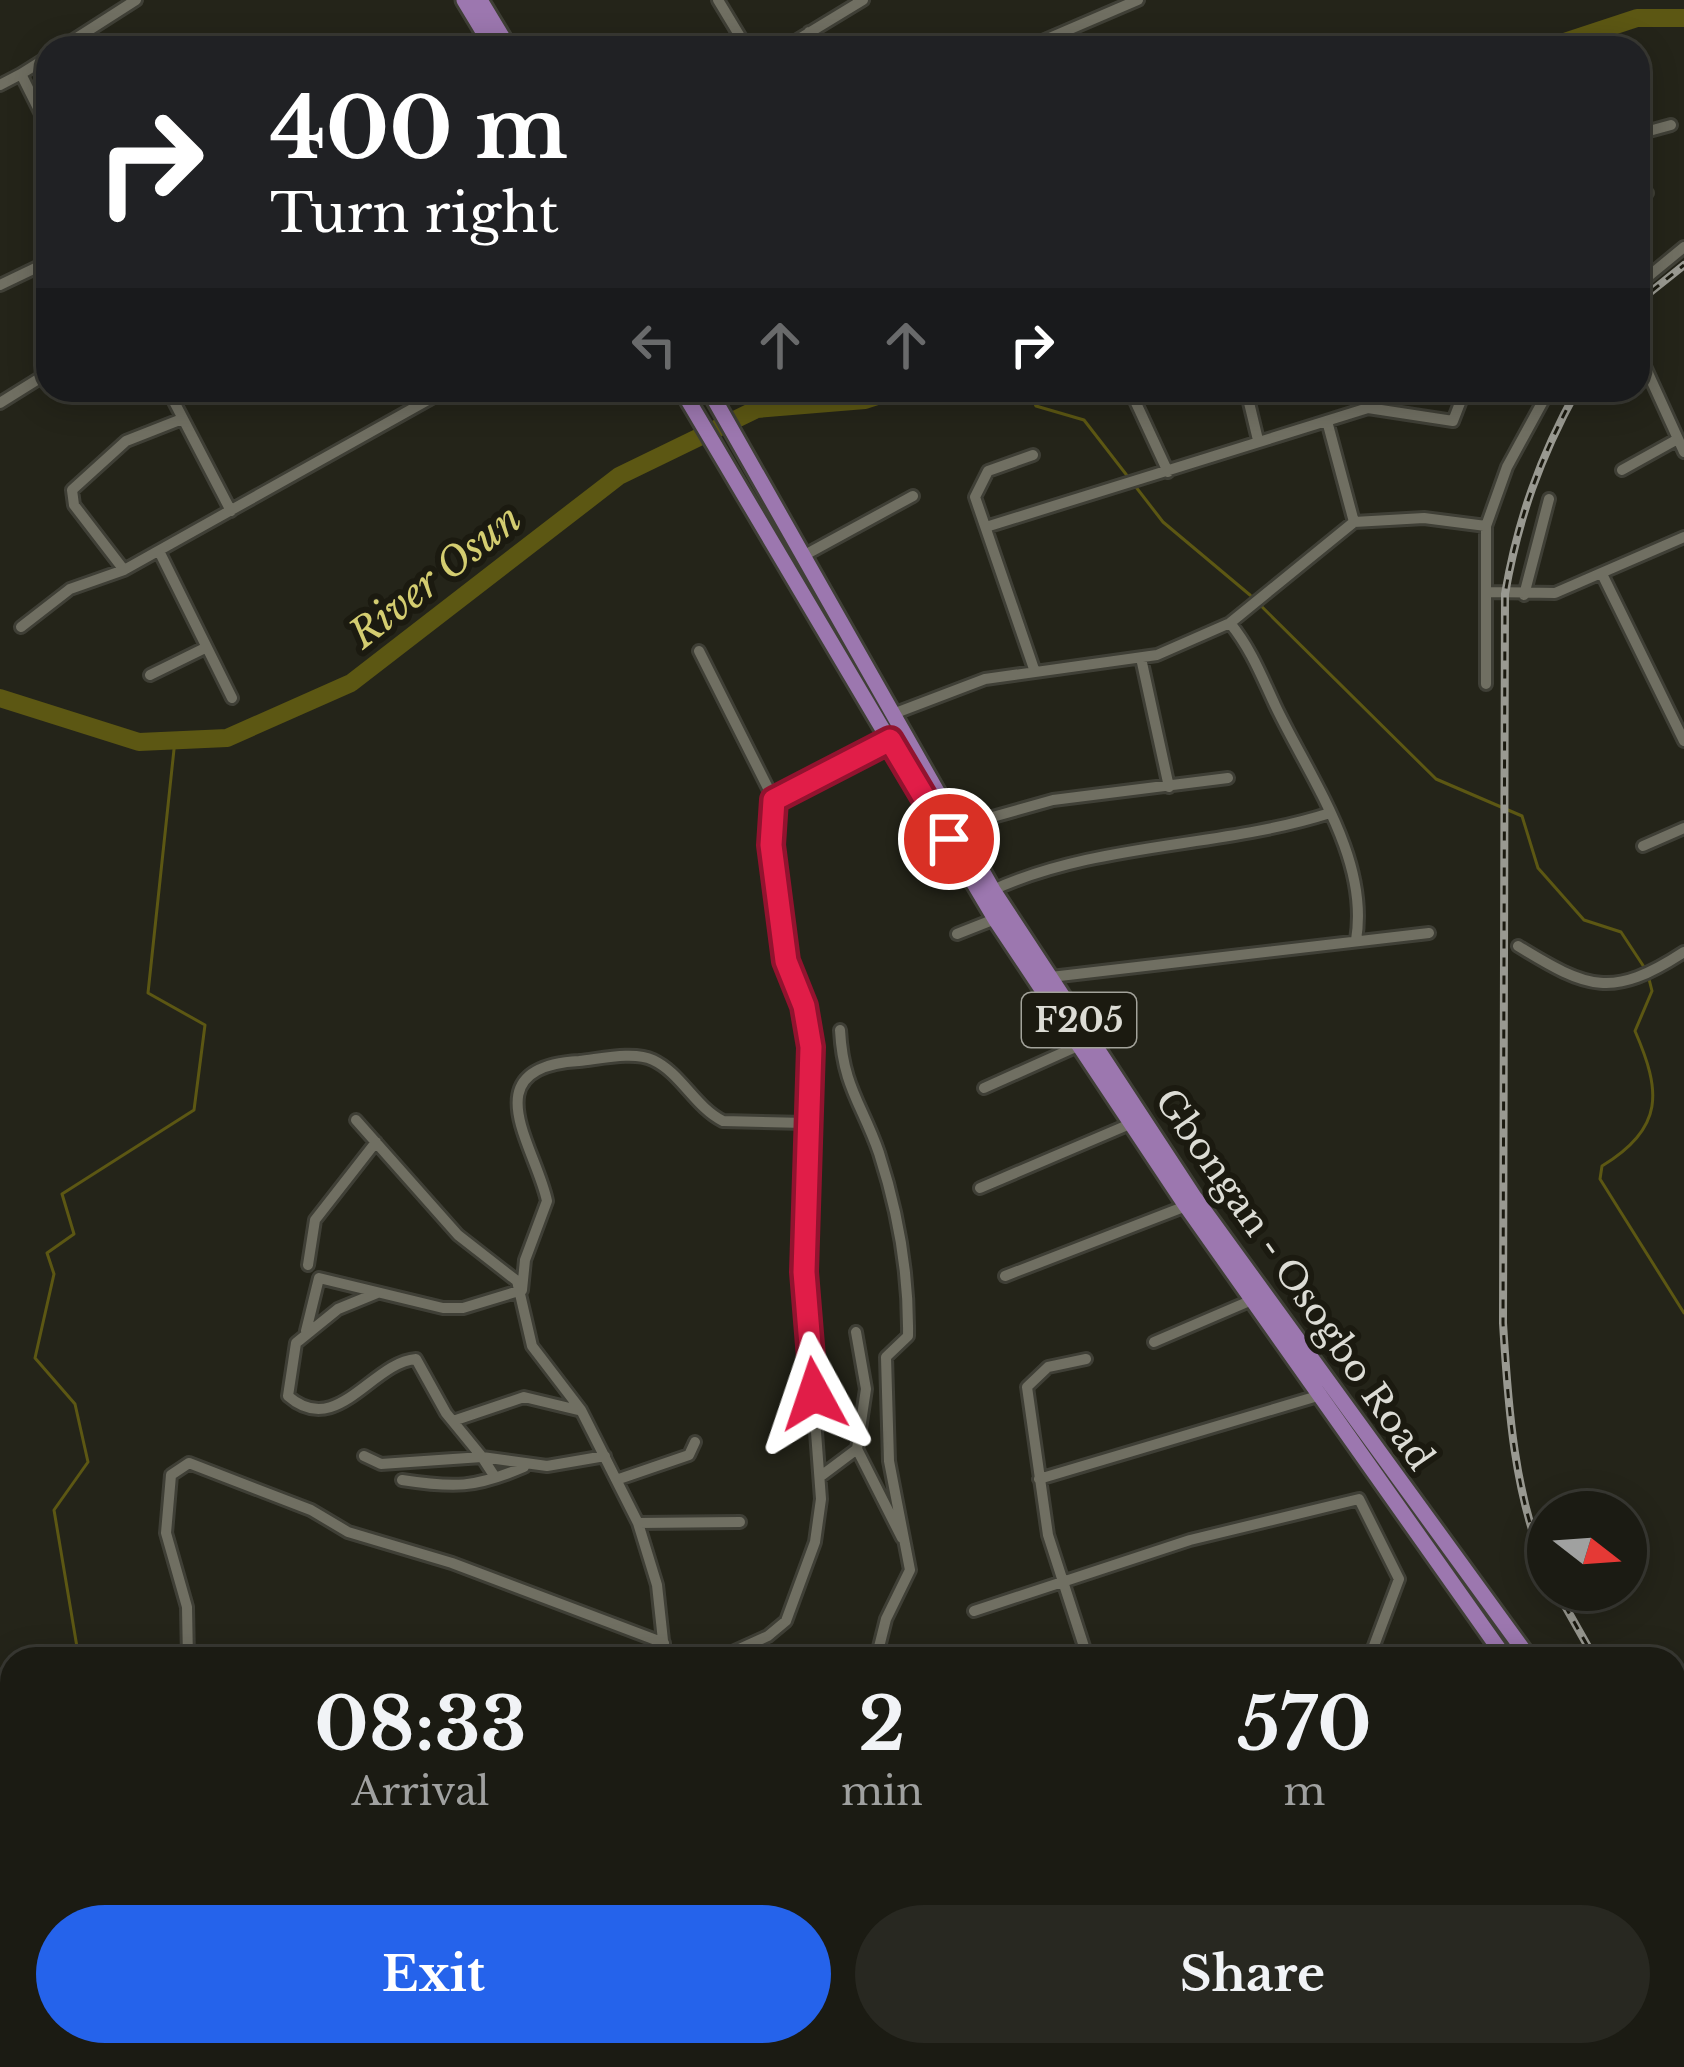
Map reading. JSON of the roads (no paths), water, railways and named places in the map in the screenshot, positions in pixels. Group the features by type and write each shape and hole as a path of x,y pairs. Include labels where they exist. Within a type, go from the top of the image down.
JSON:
{"main road":[{"path":"464,0 486,36"},
{"path":"480,0 502,36"},
{"name":"Gbongan - Osogbo Road","path":"689,402 749,509 971,866 993,890 1195,1198 1424,1526"},
{"name":"Gbongan - Osogbo Road","path":"717,402 957,827 995,919 1252,1300 1424,1526"},
{"path":"1424,1526 1431,1562 1489,1647"},
{"path":"1424,1526 1531,1647"},
{"name":"F205","path":"1424,1526 1520,1647"}],"street":[{"path":"80,36 136,0"},
{"path":"718,0 740,36"},
{"path":"803,36 841,5 863,0"},
{"path":"1054,36 1138,0"},
{"path":"809,32 812,36"},
{"path":"0,86 36,65"},
{"path":"22,74 36,103"},
{"path":"1650,131 1671,125"},
{"path":"1650,274 1684,247"},
{"path":"0,284 36,268"},
{"path":"1650,379 1684,452"},
{"path":"0,403 36,380"},
{"path":"174,402 231,511"},
{"path":"21,627 70,589 124,570 425,402"},
{"path":"1136,402 1168,472"},
{"path":"1249,402 1258,440"},
{"path":"1366,402 1368,408"},
{"path":"986,527 1368,408 1398,409 1448,423 1453,422 1460,402"},
{"path":"1486,684 1486,526 1508,467 1543,402"},
{"path":"124,570 74,505 72,490 126,441 182,419"},
{"path":"1327,422 1354,523"},
{"path":"1622,470 1676,440"},
{"path":"1033,455 999,464 980,479 975,505 1034,669"},
{"path":"803,556 913,496"},
{"path":"1524,596 1549,500"},
{"path":"893,714 985,679 1141,658 1230,623 1354,523 1424,518 1486,526"},
{"path":"1488,592 1555,593 1604,576 1684,537"},
{"path":"159,551 232,698"},
{"path":"1604,576 1684,741"},
{"path":"1230,623 1258,663 1330,813 1357,898 1356,940"},
{"path":"150,675 205,648"},
{"path":"699,651 774,800 771,845 786,961 804,1006 811,1047 804,1272 821,1476 815,1542 786,1621 744,1647"},
{"path":"1141,658 1169,787"},
{"path":"774,800 890,740"},
{"path":"957,827 1032,804 1228,778"},
{"path":"993,890 1077,864 1241,838 1330,813"},
{"path":"1643,846 1684,828"},
{"path":"957,934 995,919"},
{"path":"1051,977 1429,933"},
{"path":"1518,946 1589,984 1633,981 1684,952"},
{"path":"839,1030 842,1068 878,1150 909,1290 908,1336 886,1357 889,1461 910,1570 886,1619 879,1647"},
{"path":"984,1088 1080,1046"},
{"path":"664,1647 656,1585 619,1479 581,1411 532,1346 522,1290 525,1260 547,1201 518,1131 517,1107 523,1086 551,1062 644,1057 666,1069 723,1121 806,1123"},
{"path":"356,1120 458,1235 506,1270 522,1290"},
{"path":"980,1189 1130,1124"},
{"path":"308,1265 315,1220 376,1142"},
{"path":"1005,1276 1186,1206"},
{"path":"306,1331 316,1278 463,1308 522,1290"},
{"path":"380,1292 306,1331 296,1343 288,1396 301,1408 320,1409 359,1395 410,1358 416,1359 453,1421 494,1474"},
{"path":"1154,1342 1252,1300"},
{"path":"856,1332 866,1389 856,1449 904,1542"},
{"path":"1084,1647 1062,1584 1039,1479 1027,1387 1048,1366 1086,1359"},
{"path":"1039,1479 1324,1394"},
{"path":"453,1421 524,1396 581,1411"},
{"path":"619,1479 689,1455 695,1442"},
{"path":"821,1476 856,1449"},
{"path":"364,1456 382,1464 482,1457 527,1466"},
{"path":"402,1480 472,1487 494,1474 527,1466 605,1456"},
{"path":"188,1647 187,1607 166,1533 171,1475 189,1463 311,1510 348,1532 452,1563 664,1643"},
{"path":"974,1611 1190,1540 1359,1498 1399,1579 1374,1647"},
{"path":"638,1523 740,1522"}],"waterway":[{"name":"River Osun","path":"1582,36 1637,18 1684,18"},
{"name":"River Osun","path":"0,698 139,742 227,738 351,683 619,476 757,409 841,402"},
{"path":"1034,402 1084,420 1163,522 1250,595 1436,779 1522,816 1538,868 1584,920 1621,932 1646,970"},
{"path":"77,1647 54,1510 88,1462 75,1404 35,1358 54,1274 47,1253 74,1234 62,1194 194,1110 205,1025 148,993 175,740"},
{"path":"1649,979 1652,991 1635,1031 1650,1072 1652,1107 1637,1137 1602,1166 1600,1179 1684,1313"}],"railway":[{"path":"1650,292 1684,265"},
{"path":"1527,1513 1510,1418 1503,1323 1505,594 1532,489 1571,402"},
{"path":"1568,1611 1588,1647"}]}
